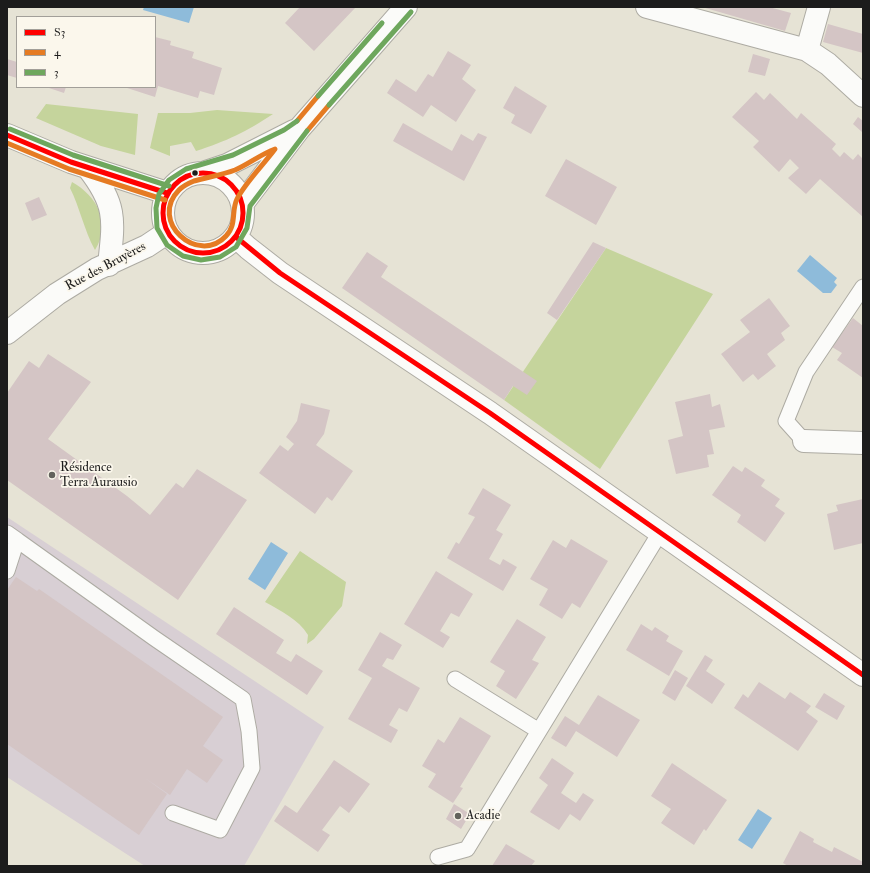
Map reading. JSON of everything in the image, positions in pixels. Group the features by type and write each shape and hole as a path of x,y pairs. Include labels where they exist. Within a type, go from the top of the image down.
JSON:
{"street":[{"path":"243,203 298,129 406,7"},
{"path":"647,7 807,50 828,64 863,96"},
{"path":"807,50 819,7"},
{"path":"206,172 219,175 229,182 238,192 243,203 244,215 242,226 236,237 228,245 217,251 206,254 194,253 183,248 174,241 168,232 162,212 167,193 174,184 183,177 227,166 298,129"},
{"path":"7,135 88,168 167,193"},
{"path":"88,168 101,184 109,200 113,223 103,267"},
{"name":"Rue des Bruyères","path":"7,333 57,294 103,267 147,246 168,232"},
{"path":"236,237 280,273 490,413 863,675"},
{"path":"804,441 863,443"}],"lane":[{"path":"804,441 786,421 806,372 863,287"},
{"path":"438,857 467,849 660,531"},
{"path":"7,571 12,537 243,699 249,731 252,768 220,830 173,813"},
{"path":"455,680 540,731"}],"shaded area":[{"path":"7,517 324,727 244,866 145,866 7,777"}],"green space":[{"path":"46,104 138,114 135,155 101,146 36,118"},
{"path":"217,110 273,114 236,136 196,151 191,142 170,146 170,156 150,148 158,113 190,113"},
{"path":"72,182 89,195 99,211 102,220 102,230 100,240 95,250 70,188"},
{"path":"606,248 713,294 600,469 504,400"},
{"path":"300,551 346,582 342,606 314,639 307,644 308,635 299,624 289,616 265,602"}],"water":[{"path":"144,7 194,7 189,23 143,10"},
{"path":"810,255 837,278 834,282 837,285 831,293 823,293 797,271"},
{"path":"271,542 288,553 265,590 248,579"},
{"path":"758,809 772,818 752,849 738,840"}],"building":[{"path":"300,7 356,7 314,51 285,23"},
{"path":"702,7 769,7 791,13 785,31"},
{"path":"828,24 863,34 863,53 823,42"},
{"path":"156,37 171,41 170,45 194,52 192,58 222,68 214,95 200,91 198,98 158,86 155,97 127,88 156,88"},
{"path":"448,51 471,65 462,79 476,90 456,122 431,105 423,117 387,93 396,79 416,92 428,74 433,77"},
{"path":"753,54 770,59 765,76 748,72"},
{"path":"7,59 16,62 16,78 7,75"},
{"path":"515,86 547,106 531,134 511,123 515,115 503,108"},
{"path":"49,88 66,88 64,93"},
{"path":"756,92 764,100 770,93 797,119 801,113 836,144 832,149 840,157 844,152 853,160 858,154 863,159 863,217 820,179 806,194 788,178 799,168 790,159 779,172 753,147 759,141 732,117"},
{"path":"858,117 863,121 862,132 853,124"},
{"path":"403,123 452,151 461,134 473,141 478,133 487,137 464,181 393,141"},
{"path":"566,159 617,187 596,225 545,196"},
{"path":"39,197 47,215 32,221 25,203"},
{"path":"593,242 606,248 557,320 547,313"},
{"path":"367,252 388,266 381,277 537,381 527,395 513,386 504,400 342,288"},
{"path":"769,298 790,326 781,333 785,340 767,354 776,366 758,380 753,374 743,382 721,354 750,332 740,320"},
{"path":"853,318 863,326 863,378 837,360 842,353 832,347"},
{"name":"Résidence Terra Aurausio","path":"48,354 91,382 48,439 127,496 150,515 176,483 183,488 197,469 247,500 178,600 7,480 7,393 29,361 39,368"},
{"path":"710,394 712,407 720,404 725,427 709,430 714,454 707,455 709,467 676,474 668,440 683,436 675,402"},
{"path":"301,403 330,410 324,434 316,445 353,471 332,501 327,497 315,514 259,473 280,445 288,451 294,444 286,437 297,421"},
{"path":"733,466 742,472 745,467 765,480 761,486 780,499 775,506 785,513 765,542 737,522 741,515 712,495"},
{"path":"483,488 511,505 496,530 503,534 489,559 500,565 503,559 517,567 503,591 447,558 456,542 459,544 475,517 468,514"},
{"path":"863,499 863,543 834,550 827,514 838,511 836,505"},
{"path":"571,539 608,561 580,608 572,603 562,619 539,605 548,589 530,579 553,540 566,548"},
{"path":"436,571 473,594 459,617 451,613 440,631 450,637 443,648 404,624"},
{"path":"16,577 37,591 39,589 223,717 203,746 223,760 207,783 187,769 170,795 145,778 167,794 139,835 7,744 7,590"},
{"path":"234,607 284,640 276,653 291,662 296,654 323,671 307,695 216,634"},
{"path":"517,619 546,637 532,660 539,663 516,699 496,686 505,671 490,662"},
{"path":"641,624 652,631 655,627 669,636 666,641 683,651 669,676 626,650"},
{"path":"380,632 402,645 393,660 387,658 382,666 420,688 407,712 399,708 389,725 398,730 391,743 348,719 372,678 358,670"},
{"path":"705,655 713,660 706,671 725,684 712,704 686,686"},
{"path":"675,670 688,678 675,701 662,693"},
{"path":"759,682 785,699 790,692 811,706 806,712 818,721 798,751 734,708 743,694 748,698"},
{"path":"824,693 845,706 837,720 815,707"},
{"path":"598,695 640,720 617,757 576,731 566,747 551,738 565,716 579,725"},
{"path":"460,717 491,736 460,787 463,788 453,803 428,787 436,774 422,766 438,739 444,743"},
{"path":"552,758 574,773 561,793 576,803 583,793 594,800 580,821 570,814 559,830 530,812 548,785 539,778"},
{"path":"334,760 370,784 349,813 340,806 322,830 330,835 318,852 274,821 285,805 297,813"},
{"path":"672,763 727,800 706,831 704,829 694,845 661,823 671,809 651,796"},
{"name":"Acadie","path":"454,804 470,814 461,829 446,819"},
{"path":"800,831 814,839 813,842 832,852 834,847 863,862 863,866 788,866 783,863"},
{"path":"506,844 535,861 531,866 492,866"}],"transit line":[{"name":"3","path":"329,105 411,12"},
{"name":"3","path":"318,96 382,23"},
{"name":"4","path":"297,121 318,96"},
{"name":"4","path":"307,131 329,105"},
{"name":"3","path":"297,121 284,130 233,155 186,169 169,180 159,194 156,208 157,228 167,245 183,256 201,260 220,257 236,247 247,228 250,206 307,131"},
{"name":"3","path":"10,129 73,155 169,186"},
{"name":"S3","path":"7,135 71,162 167,193"},
{"name":"4","path":"7,143 69,169 165,200"},
{"name":"4","path":"275,149 240,193 234,208 232,227 226,236 215,244 202,246 191,243 180,236 173,226 169,214 171,202 179,190 194,181 235,170 275,149"},
{"name":"S3","path":"195,173 211,173 232,184 243,205 243,213 243,221 232,242 211,253 195,253 181,247 174,242 169,235 163,221 163,205 169,191 174,184 181,179 195,173"},
{"name":"S3","path":"236,237 280,273 490,413 863,675"}],"place":[{"name":"Résidence Terra Aurausio","path":"52,475"},
{"name":"Acadie","path":"458,816"}]}
